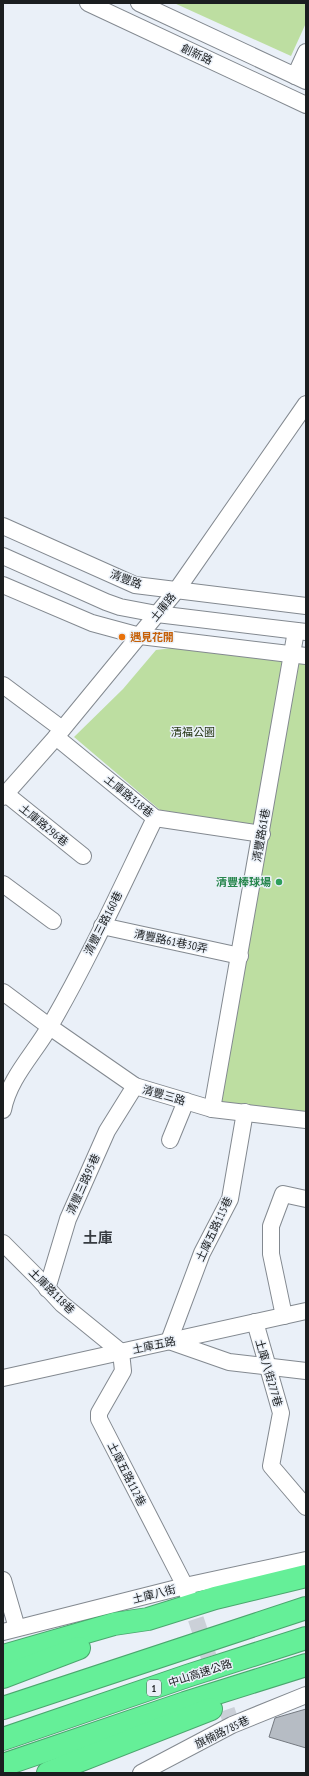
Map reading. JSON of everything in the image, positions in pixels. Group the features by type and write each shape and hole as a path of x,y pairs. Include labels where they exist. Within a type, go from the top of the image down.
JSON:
{"highway":[{"path":"3,1677 111,1636 148,1619 216,1598 306,1576"},
{"path":"3,1708 306,1608"},
{"path":"3,1656 114,1624 148,1619"},
{"name":"中山高速公路","path":"3,1739 306,1638"},
{"path":"3,1765 185,1703 306,1665"},
{"path":"48,1773 250,1693 306,1674"},
{"path":"71,1773 200,1713"}],"street":[{"name":"創新路","path":"88,3 306,106"},
{"name":"創新路","path":"140,3 300,79"},
{"path":"300,79 306,52"},
{"name":"土庫路","path":"4,796 59,733 176,591 306,404"},
{"name":"清豐路","path":"3,526 135,585 306,606"},
{"path":"3,556 120,607 157,614 301,632"},
{"path":"3,585 92,623 140,636 299,655"},
{"name":"清豐路61巷","path":"212,1109 262,834 299,655 301,632"},
{"name":"土庫路318巷","path":"3,685 155,818 262,834"},
{"name":"土庫路296巷","path":"4,796 83,856"},
{"name":"清豐三路160巷","path":"3,1110 11,1085 50,1027 155,818"},
{"path":"3,884 53,921"},
{"name":"清豐路61巷30弄","path":"102,926 240,956"},
{"name":"清豐三路","path":"3,992 134,1086 212,1109 306,1120"},
{"name":"清豐三路95巷","path":"47,1288 68,1219 107,1130 134,1086"},
{"path":"170,1140 186,1101"},
{"name":"土庫五路115巷","path":"169,1341 202,1253 230,1199 245,1112"},
{"path":"284,1316 270,1254 271,1226 283,1194 306,1199"},
{"name":"土庫路118巷","path":"3,1244 62,1304 121,1352"},
{"name":"土庫五路","path":"3,1378 306,1311"},
{"name":"土庫八街277巷","path":"255,1322 281,1413 272,1466 306,1506"},
{"path":"169,1341 229,1362 306,1371"},
{"name":"土庫五路112巷","path":"121,1352 123,1371 99,1413 99,1419 187,1590"},
{"name":"土庫八街","path":"10,1630 187,1590 306,1560"},
{"path":"3,1580 10,1630"},
{"name":"旗楠路785巷","path":"141,1773 232,1725 306,1695"}],"green space":[{"path":"174,3 306,3 306,23 291,56"},
{"name":"清福公園","path":"172,648 306,656 306,1118 212,1109 256,825 160,810 74,737 123,689 156,650"}],"building":[{"path":"306,1709 306,1748 269,1737 275,1718"}],"tunnel":[{"path":"188,1596 232,1725"}],"place":[{"name":"遇見花開","path":"122,637"},
{"name":"清豐棒球場","path":"279,882"}],"district":[{"name":"土庫","path":"98,1238"}]}
